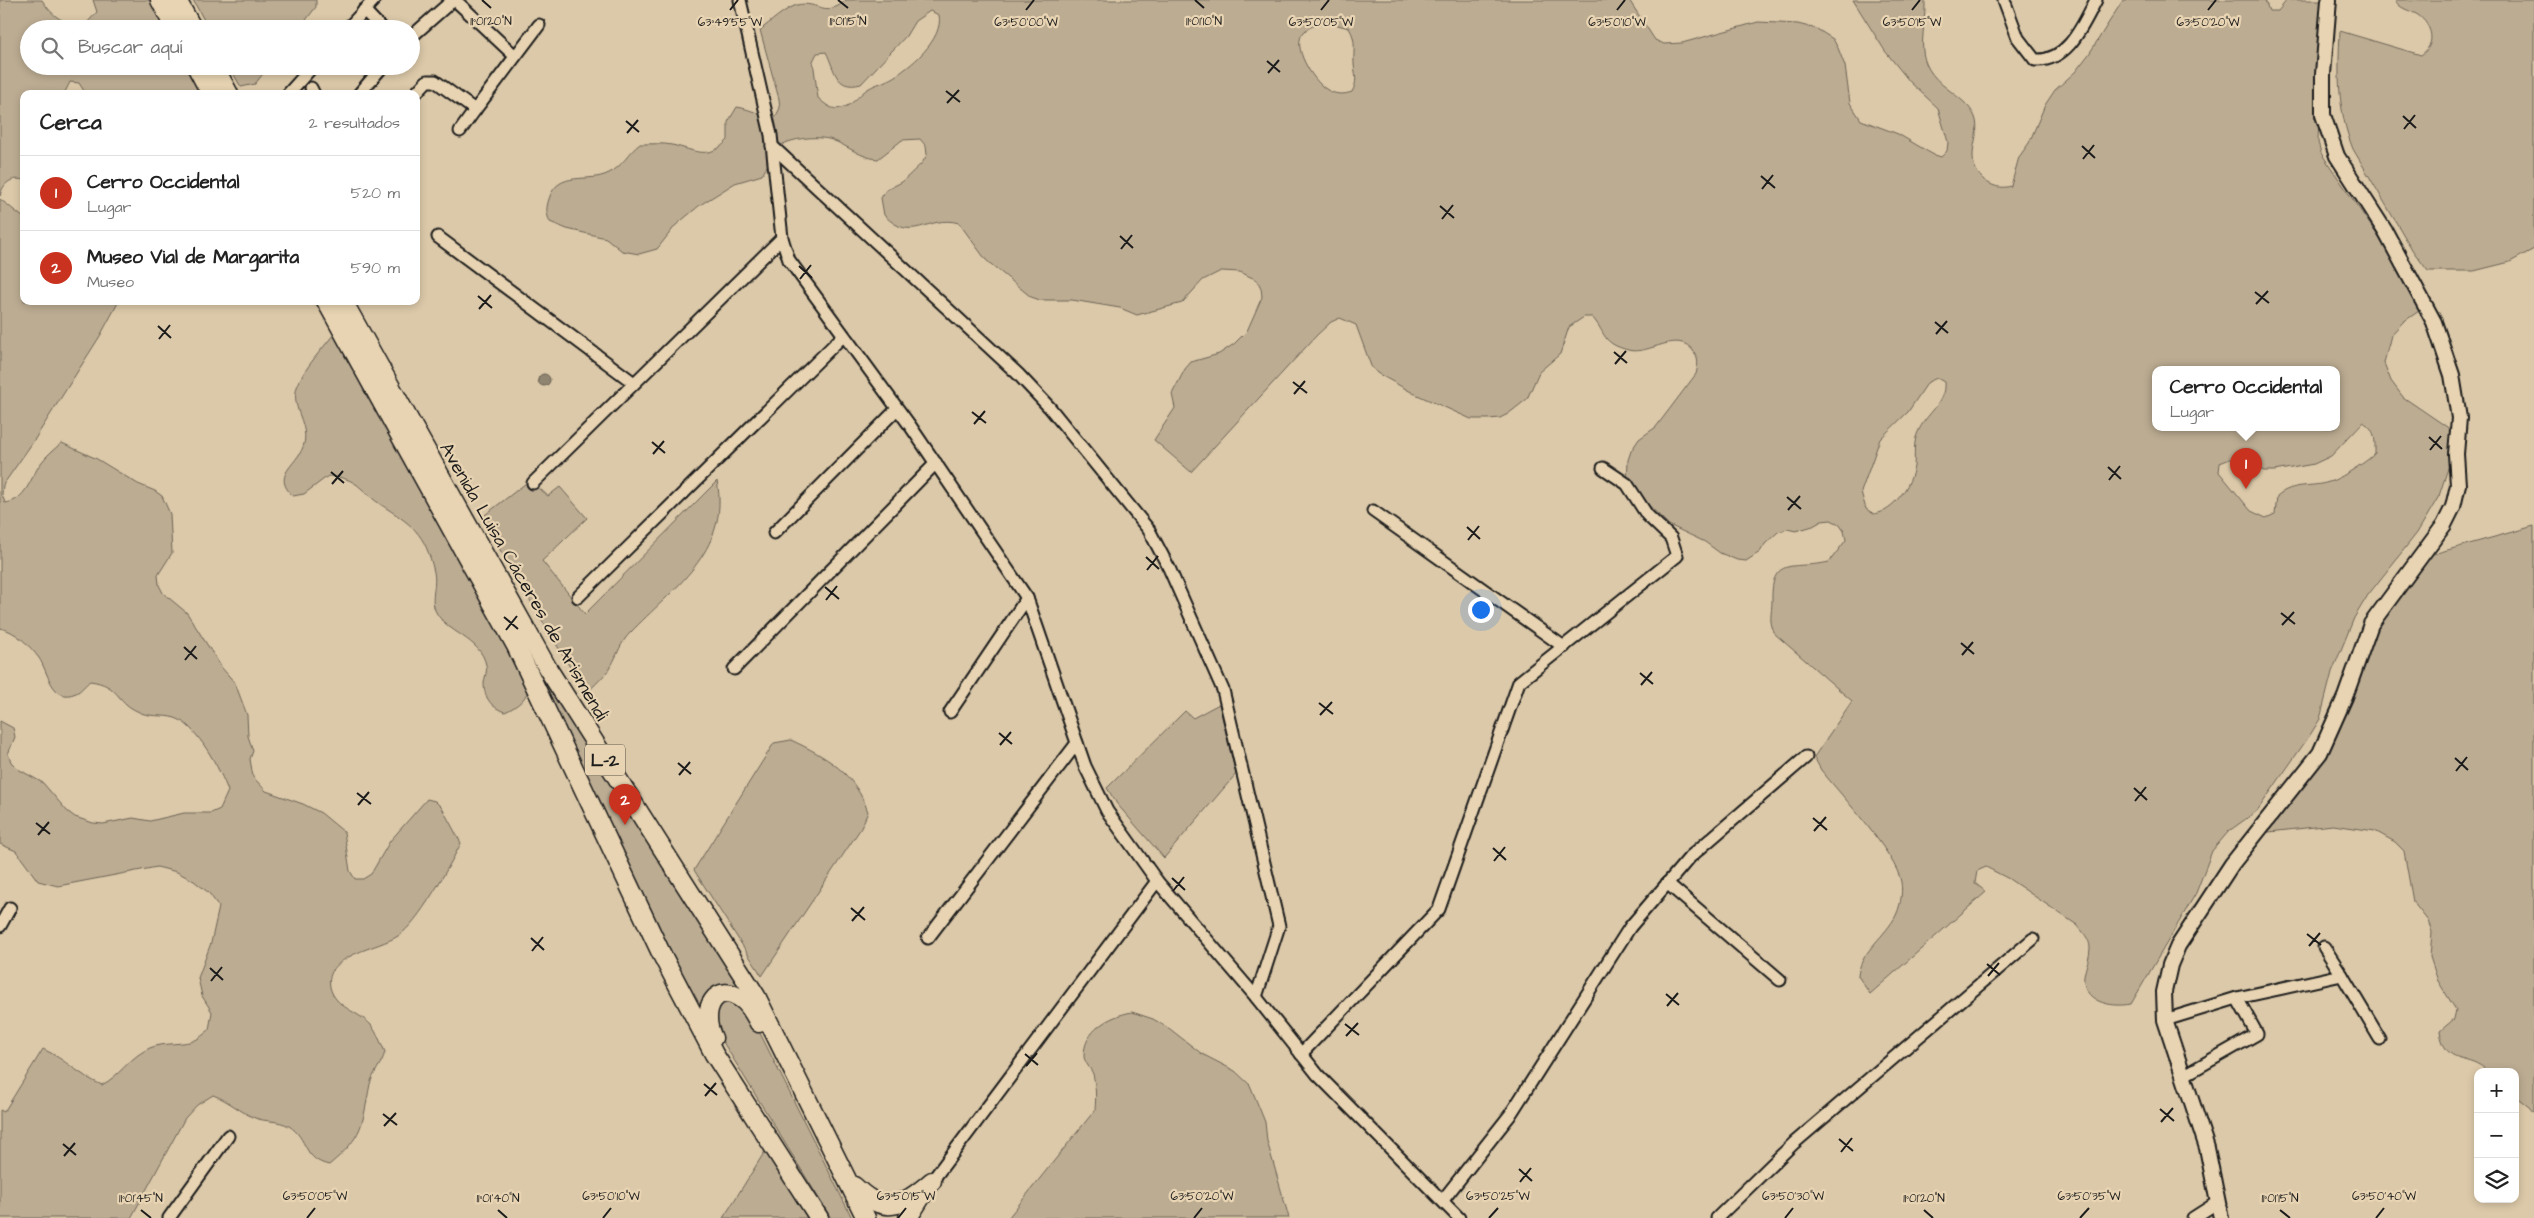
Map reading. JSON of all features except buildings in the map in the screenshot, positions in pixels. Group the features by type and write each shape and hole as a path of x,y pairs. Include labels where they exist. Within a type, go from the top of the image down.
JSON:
{"main road":[{"path":"160,0 170,20"},
{"path":"177,0 188,20"},
{"path":"201,75 209,90"},
{"path":"219,75 227,90"},
{"name":"Avenida Luisa Cáceres de Arismendi","path":"328,305 516,646 661,953 701,1031 819,1218"},
{"name":"Avenida Luisa Cáceres de Arismendi","path":"345,305 548,670 756,996 866,1218"},
{"path":"762,1129 711,1035 707,1022 709,1006 719,996 726,994 736,997 751,1009 831,1147"},
{"path":"847,1180 874,1203 883,1206 906,1200 932,1181"},
{"path":"908,1218 932,1181"}],"street":[{"path":"355,20 374,0"},
{"path":"420,29 454,0 515,56"},
{"path":"740,0 772,146 782,238 789,260 842,336 936,463 1027,598 1077,743 1094,787 1107,811 1157,881 1256,997 1318,1076 1459,1218"},
{"path":"2004,0 2018,38 2035,60 2045,61 2061,53 2077,36 2096,0"},
{"path":"2221,1218 2207,1148 2166,1020 2164,992 2170,965 2178,946 2232,864 2320,753 2345,697 2371,624 2444,525 2453,507 2458,485 2456,454 2459,418 2454,384 2434,322 2385,230 2337,156 2323,115 2323,74 2328,0"},
{"path":"364,10 373,20"},
{"path":"460,131 539,25"},
{"path":"292,90 305,75"},
{"path":"362,90 375,75"},
{"path":"419,90 427,81 435,81 475,110"},
{"path":"772,146 1018,374 1050,408 1149,530 1169,568 1222,690 1279,926 1256,997"},
{"path":"438,237 634,383"},
{"path":"533,483 782,238"},
{"path":"578,597 842,336"},
{"path":"774,533 897,409"},
{"path":"734,669 936,463"},
{"path":"1301,1054 1439,909 1519,682 1677,556 1671,538 1647,515 1627,484 1603,468"},
{"path":"1373,511 1564,647"},
{"path":"950,712 1027,598"},
{"path":"928,938 1077,743"},
{"path":"1443,1200 1510,1115 1630,927 1690,857 1806,757"},
{"path":"932,1181 1157,881"},
{"path":"1667,883 1780,980"},
{"path":"0,926 10,908"},
{"path":"1716,1218 1794,1143 2033,939"},
{"path":"2324,947 2380,1038"},
{"path":"2166,1020 2237,998 2342,975"},
{"path":"2183,1076 2257,1034 2237,998"},
{"path":"169,1218 228,1136"},
{"path":"2193,1218 2218,1202"}],"shaded area":[{"path":"0,0 42,0 50,11 62,20 20,20 20,75 191,75 200,90 83,90 79,83 70,82 66,90 20,90 20,179 11,180 5,184 0,196"},
{"path":"93,0 149,0 160,20 90,20 97,12"},
{"path":"193,0 316,0 316,7 306,20 204,20"},
{"path":"846,0 1629,0 1655,40 1664,44 1682,43 1758,22 1798,24 1817,29 1833,39 1838,48 1845,66 1850,103 1861,120 1898,134 1932,154 1941,157 1947,151 1948,142 1938,108 1910,82 1885,51 1853,0 1925,0 1923,49 1929,69 1937,79 1964,102 1975,117 1977,132 1973,155 1976,170 1985,181 1997,187 2004,187 2011,186 2019,157 2029,143 2045,105 2055,90 2075,72 2089,54 2123,0 2265,0 2269,11 2278,11 2287,0 2323,0 2318,142 2321,153 2393,258 2422,309 2403,322 2391,335 2384,363 2391,381 2403,397 2450,429 2455,438 2452,456 2439,496 2417,533 2368,595 2354,618 2332,672 2320,719 2257,811 2229,831 2212,851 2196,893 2131,1004 2107,1004 2092,997 2084,984 2090,945 2077,925 2009,879 1986,867 1977,871 1975,883 1986,892 1870,994 1858,976 1860,968 1867,953 1896,915 1901,896 1901,882 1897,870 1879,841 1821,770 1814,757 1852,701 1775,634 1771,621 1773,586 1780,570 1787,567 1829,562 1846,540 1844,531 1839,524 1831,520 1822,521 1796,531 1787,529 1778,532 1765,544 1760,552 1746,561 1737,560 1720,553 1705,542 1669,525 1627,484 1628,460 1631,451 1639,439 1656,427 1696,374 1697,357 1687,345 1680,342 1672,342 1636,351 1628,350 1609,341 1592,317 1584,317 1569,327 1560,354 1539,372 1527,399 1500,418 1471,419 1413,393 1377,373 1371,366 1356,325 1340,318 1331,322 1317,335 1191,472 1154,440 1175,408 1172,394 1185,369 1191,362 1219,354 1234,344 1247,331 1262,297 1261,288 1257,280 1240,272 1221,271 1203,280 1182,303 1137,315 1120,308 1072,300 1040,300 1031,297 986,260 959,223 948,221 920,227 903,228 894,224 884,215 881,198 886,190 902,182 922,163 927,155 926,146 920,139 902,140 878,159 866,156 832,140 810,138 785,143 774,151 762,175 735,183 700,205 676,225 657,249 639,254 622,251 606,238 567,229 550,222 547,213 548,202 553,190 559,184 566,180 601,176 609,173 618,167 640,144 668,144 695,151 708,152 721,146 728,140 728,122 737,107 776,116 780,108 779,99 760,30 782,13 797,5 804,4 827,9 833,8","holes":["930,11 939,15 936,34 924,52 907,68 890,79 869,88 845,107 832,108 818,98 813,61 817,53 826,52 837,77 841,81 852,85 861,84 906,36 915,21","1330,23 1349,28 1354,41 1355,85 1352,92 1345,94 1333,92 1321,85 1315,79 1301,54 1300,38 1304,32 1312,26","1937,378 1944,382 1944,390 1939,402 1921,425 1916,436 1912,474 1905,489 1895,502 1888,508 1874,514 1866,509 1861,492 1880,439 1908,412 1928,382","2363,422 2373,432 2375,453 2372,456 2354,469 2333,480 2322,484 2296,487 2283,492 2277,496 2275,514 2266,518 2251,511 2219,472 2220,463 2230,459 2239,460 2264,471 2274,471 2314,464 2331,456"]},
{"path":"2395,0 2534,0 2534,249 2510,262 2474,271 2428,271 2413,251 2353,149 2341,105 2339,76 2340,31 2421,55 2426,51 2431,40 2429,29 2423,19 2402,7"},
{"path":"234,75 262,75 255,84 241,87"},
{"path":"0,199 20,215 20,305 117,305 100,336 33,442 3,485 2,494 5,503 18,498 23,493 41,463 62,443 97,459 162,496 170,514 172,553 158,575 159,585 163,593 187,613 222,668 235,683 247,715 248,736 253,751 250,759 253,777 266,791 303,804 321,813 344,832 350,871 355,879 363,879 371,874 390,841 427,799 435,801 442,808 461,843 433,893 415,920 398,936 344,960 335,967 330,976 330,987 337,1000 371,1025 385,1052 370,1084 360,1129 349,1146 329,1165 314,1158 300,1137 289,1126 255,1118 213,1095 197,1105 185,1118 131,1218 0,1218 0,1110 4,1112 43,1049 102,1085 114,1077 138,1055 150,1048 193,1041 209,1030 212,1012 202,996 198,978 211,943 219,907 209,893 194,881 177,872 157,867 58,886 38,881 16,851 0,844 0,721 13,728 15,737 8,754 11,762 18,769 43,783 67,811 75,817 93,823 103,824 133,818 150,821 184,813 211,813 220,809 228,791 207,749 183,722 175,718 142,713 130,707 107,686 100,683 90,681 76,693 61,694 52,684 39,658 31,648 17,635 0,628"},
{"path":"337,330 530,684 527,694 521,701 505,712 493,705 485,694 486,667 483,656 477,648 446,624 435,610 433,601 434,572 426,547 416,531 357,485 346,479 328,476 304,494 293,496 287,489 284,482 285,476 300,454 305,439 303,424 296,403 297,387 309,365"},
{"path":"542,374 546,374 550,380 546,386 542,386 538,382 538,378"},
{"path":"530,480 548,496 560,487 587,518 542,561 585,614 717,481 719,506 715,528 707,548 680,584 627,637 609,670 586,694 481,518"},
{"path":"2534,526 2534,1113 2519,1099 2519,1068 2483,1068 2473,1062 2452,1055 2443,1043 2440,1031 2454,1019 2456,1010 2438,981 2430,957 2432,932 2428,921 2413,902 2404,851 2395,842 2375,831 2333,825 2260,833 2315,770 2376,620 2426,556"},
{"path":"520,635 739,985 727,986 716,990 702,1001 699,1007 693,1000"},
{"path":"1219,704 1236,774 1164,858 1117,804 1107,788 1185,711 1193,718"},
{"path":"791,740 828,760 838,768 856,787 868,812 861,828 762,976 694,870 774,743"},
{"path":"729,998 751,1015 852,1218 831,1218 715,1029 713,1010"},
{"path":"1132,1012 1153,1019 1170,1029 1202,1054 1235,1071 1250,1085 1265,1122 1267,1141 1289,1218 1008,1218 1095,1110 1094,1078 1084,1057 1088,1039 1099,1026 1107,1021"},
{"path":"767,1148 807,1218 723,1218 729,1209"}],"place":[{"name":"Cerro Occidental","path":"2246,489"},
{"name":"Museo Vial de Margarita","path":"625,825"}]}
